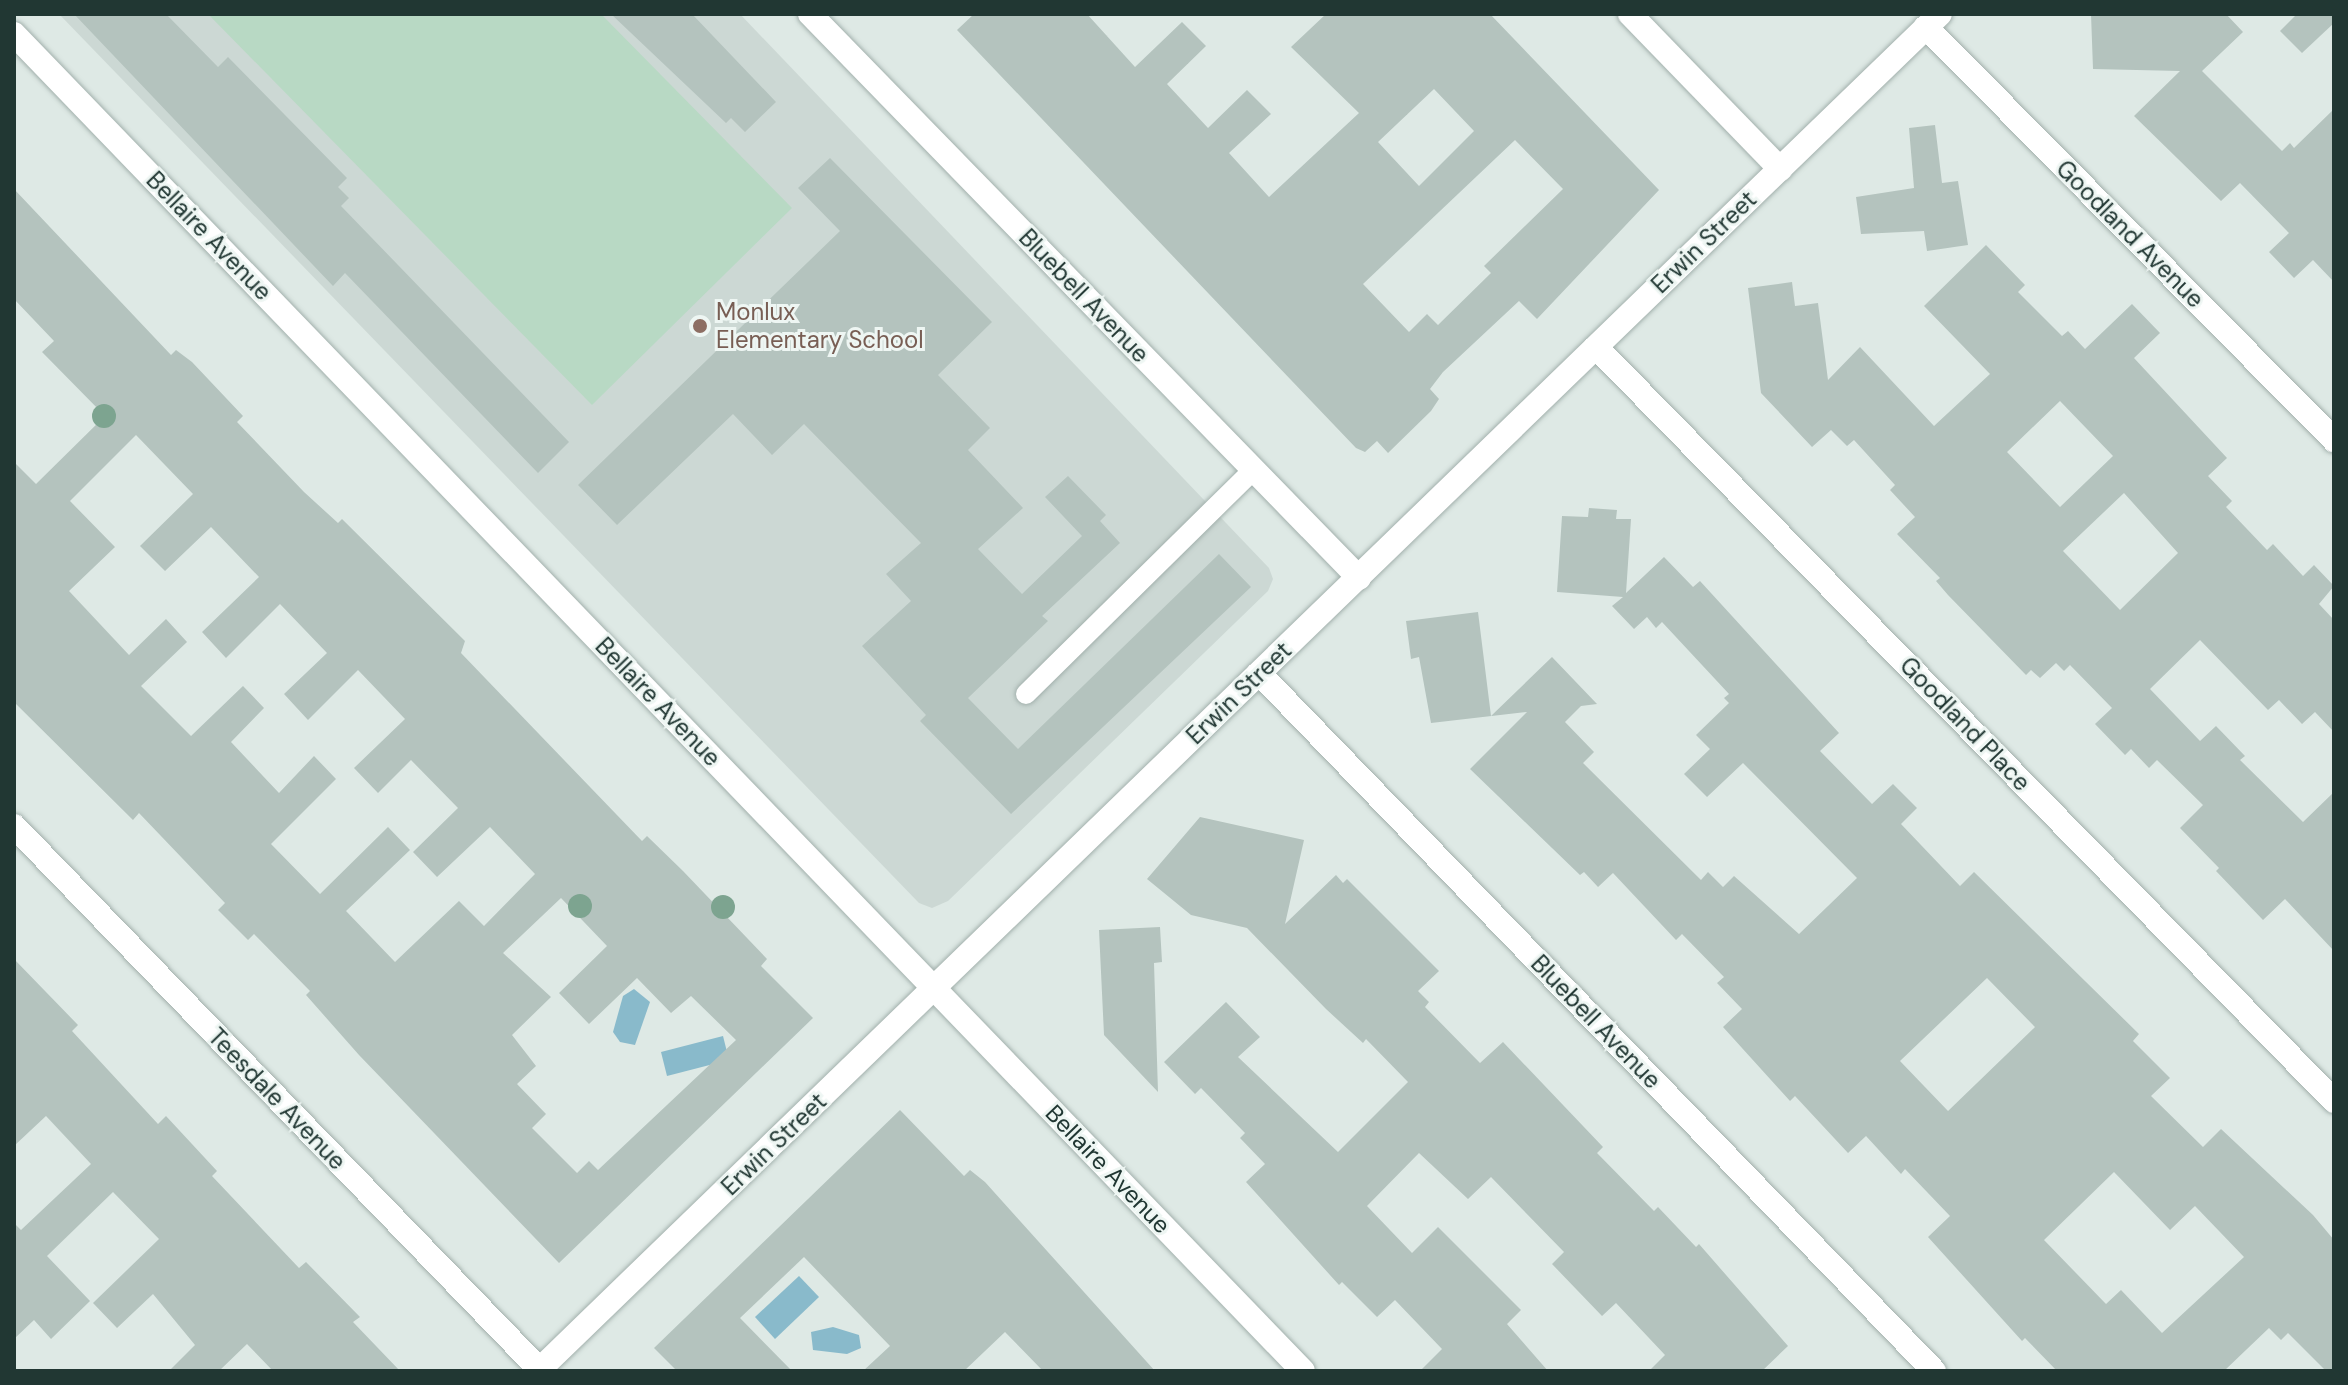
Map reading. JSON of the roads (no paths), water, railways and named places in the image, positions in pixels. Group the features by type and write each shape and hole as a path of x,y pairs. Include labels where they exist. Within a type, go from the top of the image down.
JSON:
{"street":[{"name":"Bluebell Avenue","path":"810,14 1359,578"},
{"path":"1630,14 1780,169"},
{"name":"Erwin Street","path":"539,1370 1933,21"},
{"name":"Goodland Avenue","path":"1933,21 2334,440"},
{"name":"Bellaire Avenue","path":"14,34 1303,1371"},
{"name":"Goodland Place","path":"1596,347 2334,1101"},
{"name":"Bluebell Avenue","path":"1259,673 1934,1371"},
{"name":"Teesdale Avenue","path":"14,826 539,1370"}],"lane":[{"path":"1026,694 1253,470"}],"water":[{"path":"634,989 650,1002 635,1045 620,1042 613,1032 623,996"},
{"path":"723,1036 729,1060 667,1076 661,1052"},
{"path":"799,1276 819,1297 775,1339 755,1317"},
{"path":"833,1327 859,1335 861,1348 847,1354 813,1350 811,1332"}],"place":[{"name":"Monlux Elementary School","path":"700,326"}]}
